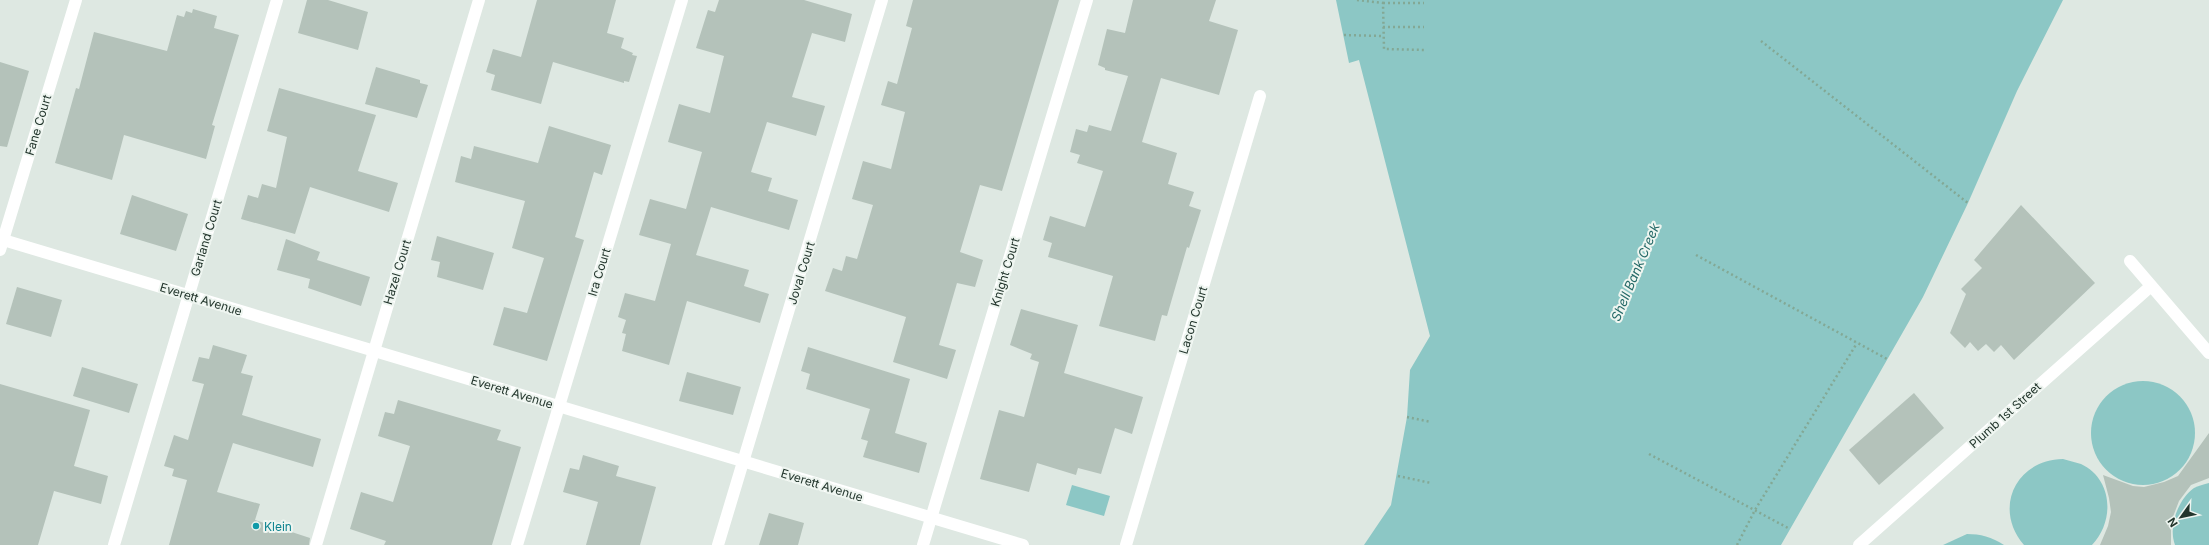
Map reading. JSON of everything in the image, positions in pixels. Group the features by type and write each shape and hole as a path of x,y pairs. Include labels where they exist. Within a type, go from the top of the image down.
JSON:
{"street":[{"name":"Fane Court","path":"1,243 76,0"},
{"name":"Garland Court","path":"114,545 277,0"},
{"name":"Hazel Court","path":"316,545 373,350 479,0"},
{"name":"Ira Court","path":"517,545 682,0"},
{"name":"Joval Court","path":"718,545 882,0"},
{"name":"Knight Court","path":"924,545 1087,0"},
{"name":"Lacon Court","path":"1126,545 1260,96"},
{"name":"Everett Avenue","path":"1,243 189,295 1023,545"},
{"path":"2130,261 2209,353"},
{"name":"Plumb 1st Street","path":"1859,545 2152,286"}],"path":[{"path":"1356,0 1383,3 1424,3"},
{"path":"1383,3 1384,49 1424,50"},
{"path":"1383,27 1424,27"},
{"path":"1344,35 1383,36"},
{"path":"1761,41 1968,203"},
{"path":"1696,255 1888,359"},
{"path":"1737,545 1755,510 1857,343"},
{"path":"1406,416 1431,422"},
{"path":"1649,454 1790,529"},
{"path":"1398,476 1431,484"}],"water":[{"name":"Shell Bank Creek","path":"1336,0 2063,0 2017,91 1968,203 1923,297 1781,545 1364,545 1391,505 1407,417 1410,370 1430,336 1359,60 1349,63"},
{"path":"2143,381 2163,385 2180,396 2191,413 2195,433 2191,453 2180,470 2163,481 2143,485 2123,481 2106,470 2095,453 2091,433 2095,413 2106,396 2123,385"},
{"path":"2063,459 2081,464 2092,471 2099,480 2105,490 2107,501 2107,513 2104,524 2092,545 2024,545 2015,531 2010,517 2010,502 2014,489 2021,477 2032,468 2046,462"},
{"path":"2209,483 2209,545 2175,545 2173,530 2179,506 2188,493 2194,488"},
{"path":"1072,485 1110,496 1104,516 1066,505"},
{"path":"1967,534 1986,536 2004,545 1943,545"}],"building":[{"path":"307,0 328,0 368,12 358,50 298,33"},
{"path":"537,0 616,0 607,33 624,38 621,48 633,53 632,55 637,56 629,82 624,81 624,83 553,62 541,104 491,90 495,75 486,72 493,49 521,57"},
{"path":"719,0 804,0 852,14 845,42 812,33 792,97 825,106 816,136 767,122 751,172 772,178 768,191 798,200 789,230 711,207 696,255 749,270 744,286 769,294 760,323 687,301 669,365 622,351 626,334 622,333 626,320 618,317 625,293 655,301 671,244 639,235 650,199 686,209 702,152 668,142 679,104 710,113 724,56 696,48 708,10 715,12"},
{"path":"913,0 1059,0 1002,191 980,185 960,252 983,260 975,287 957,283 939,345 956,350 947,379 893,362 906,317 825,291 833,268 842,271 846,256 857,259 873,205 852,199 863,161 891,169 905,112 881,105 888,81 897,84 912,28 906,26"},
{"path":"1133,0 1216,0 1209,21 1238,30 1219,95 1161,78 1142,142 1177,153 1168,184 1194,192 1189,206 1201,210 1189,248 1187,247 1167,316 1162,315 1155,341 1099,326 1113,276 1048,257 1052,243 1043,240 1050,216 1085,227 1103,171 1077,163 1080,155 1070,152 1076,129 1087,132 1089,125 1111,131 1128,76 1105,70 1105,68 1098,65 1107,29 1125,33"},
{"path":"193,9 217,16 214,28 239,35 212,125 215,126 206,159 124,135 112,180 55,163 76,88 79,89 94,32 167,51 177,15 184,17 186,11 192,13"},
{"path":"0,62 29,71 7,147 0,146"},
{"path":"376,67 420,80 420,83 428,85 417,118 365,104"},
{"path":"279,88 376,115 358,171 398,183 389,212 310,187 295,234 241,219 248,195 258,198 262,184 276,188 287,137 267,131"},
{"path":"549,126 611,145 602,175 594,172 575,237 584,240 547,361 493,345 504,307 527,313 544,258 512,248 525,201 455,182 461,156 471,159 474,146 538,163"},
{"path":"132,195 188,214 176,251 120,234"},
{"path":"2021,205 2095,283 2014,360 2001,345 1994,352 1986,344 1978,351 1970,342 1965,348 1950,333 1966,294 1961,289 1982,268 1974,260"},
{"path":"437,236 494,253 483,290 437,277 440,262 431,260"},
{"path":"286,239 320,252 317,260 370,277 361,306 308,288 310,279 277,270"},
{"path":"17,287 62,300 51,337 6,324"},
{"path":"1021,309 1078,325 1064,373 1143,397 1132,434 1115,428 1101,474 1078,468 1076,475 1037,463 1029,492 980,479 999,410 1024,417 1039,362 1030,359 1032,354 1010,345"},
{"path":"213,345 247,355 241,373 253,376 242,415 321,439 313,467 233,443 217,492 260,504 255,520 310,538 309,545 169,545 187,480 172,476 174,469 164,466 174,435 188,440 204,384 192,381 199,357 209,359"},
{"path":"808,347 910,379 895,433 927,443 919,473 863,457 868,441 861,439 870,409 806,389 810,374 801,371"},
{"path":"82,367 138,384 129,413 73,396"},
{"path":"687,372 741,387 733,415 679,401"},
{"path":"0,384 90,410 74,466 108,476 101,504 54,491 38,545 0,545"},
{"path":"1914,393 1944,428 1879,485 1849,450"},
{"path":"398,400 501,430 497,440 521,447 492,545 384,545 386,541 350,529 361,492 393,502 410,446 378,436 385,412 394,414"},
{"path":"2209,433 2209,478 2191,485 2179,501 2171,522 2171,545 2100,545 2108,526 2111,512 2103,475 2133,486 2144,487 2164,482 2178,476"},
{"path":"583,455 619,466 616,476 656,487 640,545 586,545 598,502 563,492 570,468 579,470"},
{"path":"769,513 804,523 798,545 759,545"}],"place":[{"name":"Klein","path":"256,526"}]}
